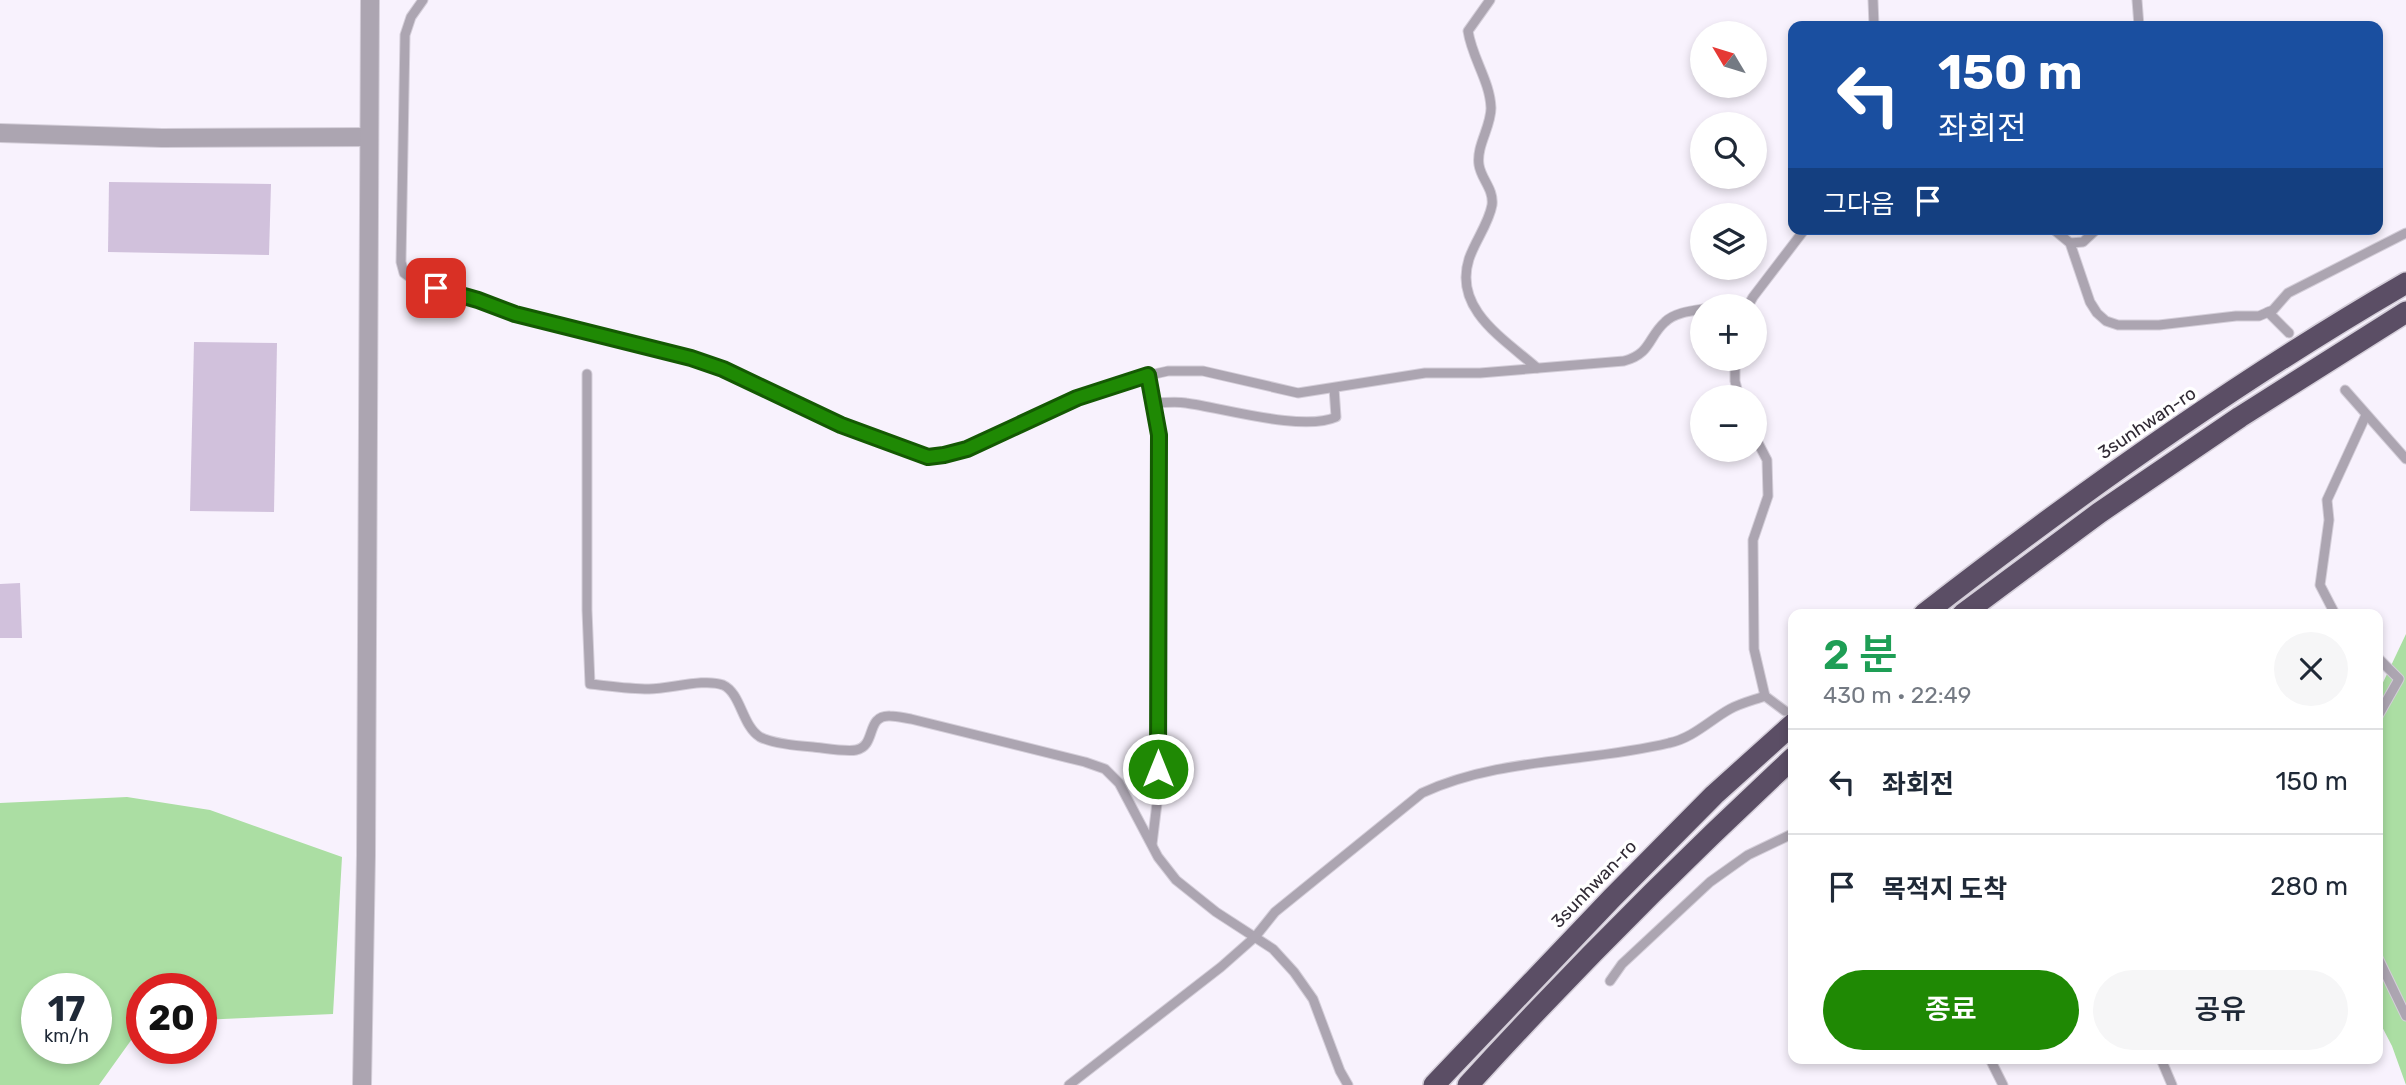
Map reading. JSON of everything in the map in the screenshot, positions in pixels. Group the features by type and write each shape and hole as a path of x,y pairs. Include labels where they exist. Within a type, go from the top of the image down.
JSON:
{"highway":[{"name":"3sunhwan-ro","path":"1930,609 2023,537 2156,443 2406,283"},
{"path":"1970,609 2090,519 2229,424 2406,312"},
{"name":"3sunhwan-ro","path":"1434,1085 1788,718"},
{"path":"1468,1085 1631,915 1788,764"}],"street":[{"path":"362,1085 366,855 370,0"},
{"path":"0,133 162,138 369,137"}],"lane":[{"path":"424,0 411,17 405,35 401,262 404,273 415,281 515,314 691,358 723,369 841,425 928,457 967,449 1077,398 1168,371 1203,371 1298,393 1425,373 1480,373 1634,358 1647,349 1665,322 1690,311"},
{"path":"1490,0 1468,31 1470,46 1491,107 1489,125 1479,156 1479,167 1491,191 1492,205 1469,261 1466,287 1471,303 1482,319 1537,368"},
{"path":"1873,0 1874,21"},
{"path":"2137,0 2139,21"},
{"path":"2060,235 2070,243 2090,302 2097,313 2106,321 2118,325 2159,325 2259,316 2273,310 2288,293 2406,233"},
{"path":"1755,294 1800,235"},
{"path":"2070,243 2083,242 2091,235"},
{"path":"2268,312 2289,333"},
{"path":"587,374 587,610 590,684 648,689 711,683 722,685 729,689 751,729 761,737 811,747 856,750 866,745 877,719 888,715 1086,762 1105,769 1119,783 1158,858 1190,894 1273,949 1306,987 1348,1085"},
{"path":"1148,375 1159,435 1158,795 1152,844"},
{"path":"1153,404 1183,402 1297,421 1331,419 1336,416 1334,388"},
{"path":"2345,390 2406,459"},
{"path":"2332,609 2320,585 2329,520 2328,500 2366,415"},
{"path":"1767,460 1768,496 1753,540 1754,649 1765,696 1788,716"},
{"path":"2383,663 2399,679 2383,707"},
{"path":"1069,1085 1221,968 1255,937 1275,912 1422,793 1441,784 1479,774 1556,759 1634,751 1674,743 1695,733 1732,708 1765,696"},
{"path":"1610,981 1622,964 1710,882 1748,855 1788,836"},
{"path":"2383,968 2406,1016"},
{"path":"1992,1064 2003,1085"},
{"path":"2163,1064 2172,1085"}],"green space":[{"path":"2406,634 2406,1085 2383,1029 2383,682"},
{"path":"127,797 210,810 342,857 333,1014 217,1019 217,973 126,973 126,1047 99,1085 0,1085 0,803"}],"building":[{"path":"109,182 271,184 269,255 108,252"},
{"path":"194,342 277,343 274,512 190,511"},
{"path":"20,583 22,638 0,638 0,584"}],"route":[{"path":"436,288 515,314 691,358 723,369 841,425 928,457 967,449 1077,398 1148,375 1159,435 1158,769"}]}
